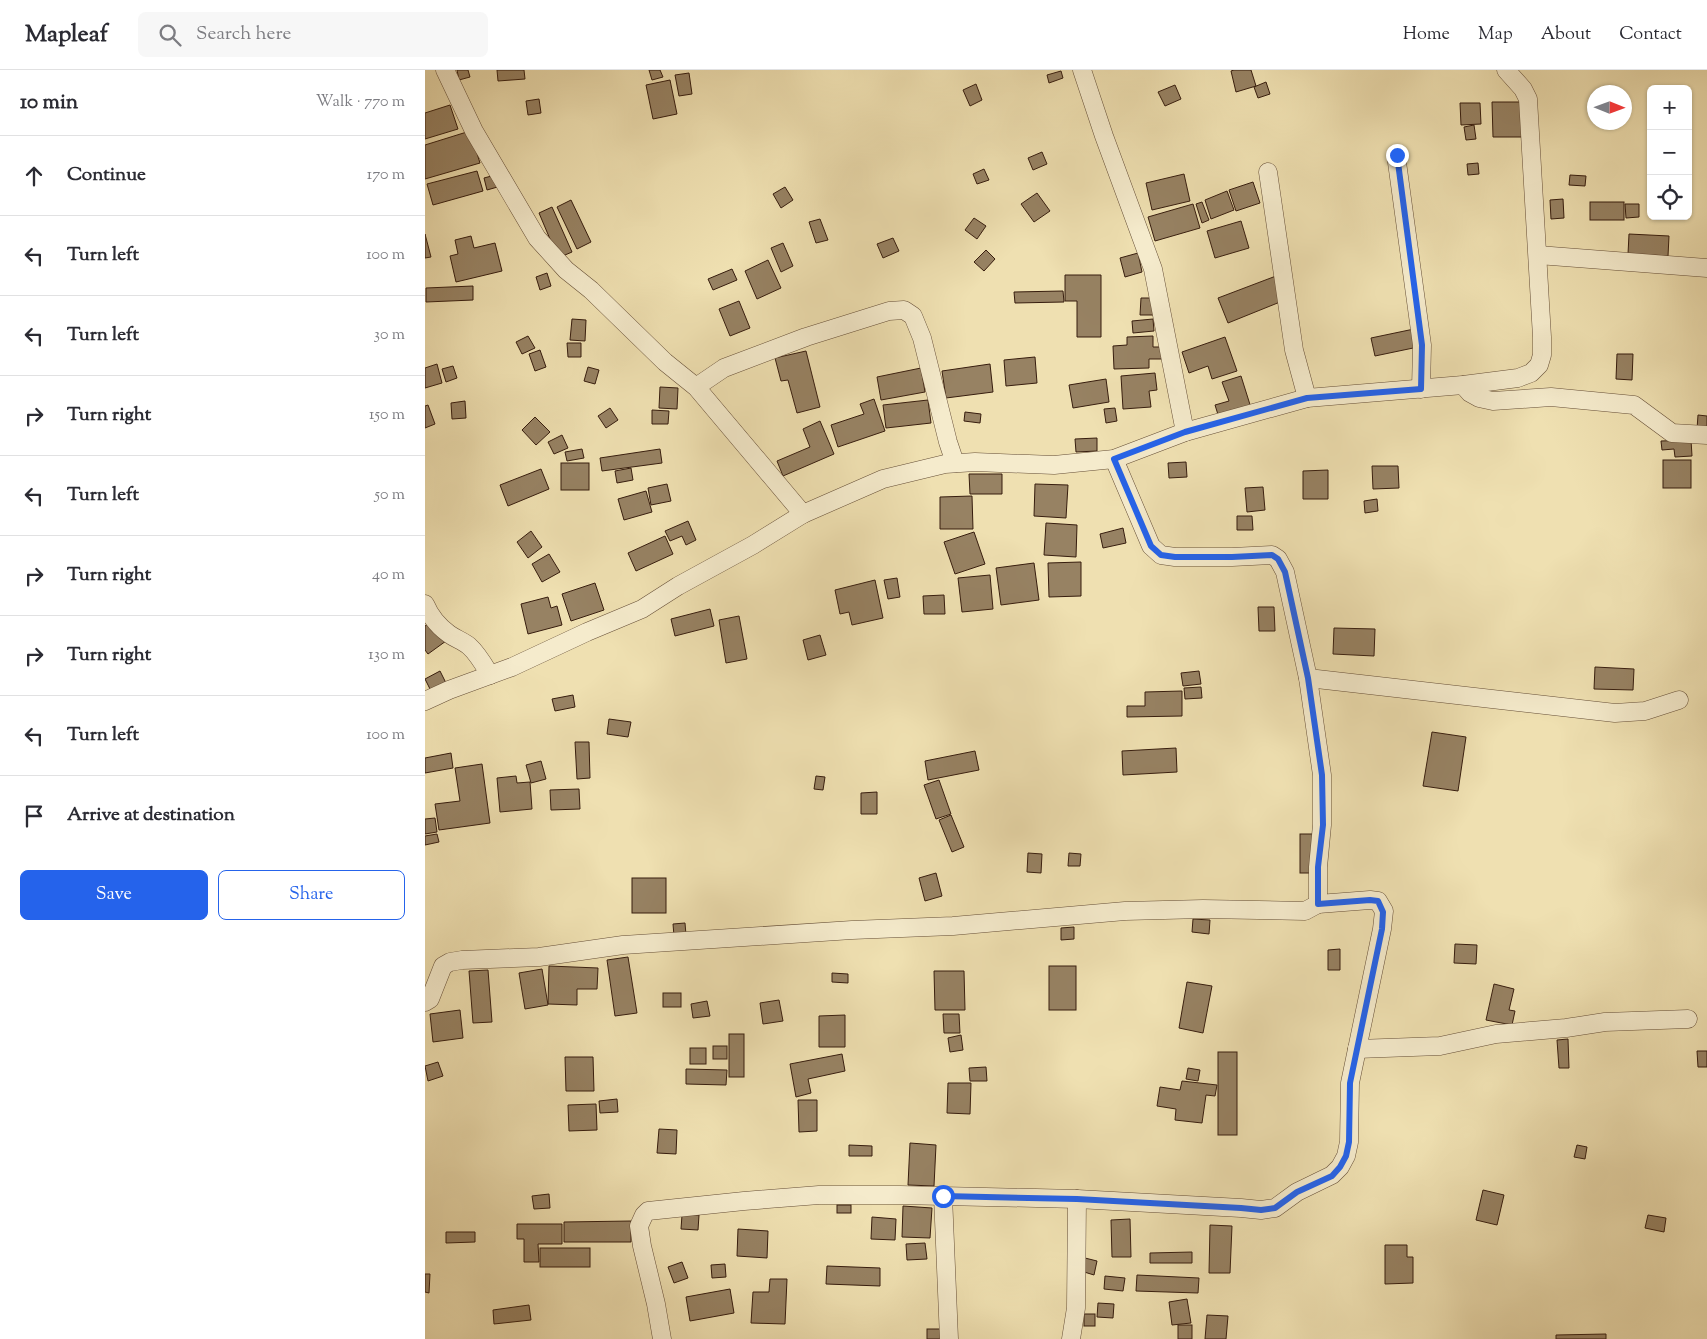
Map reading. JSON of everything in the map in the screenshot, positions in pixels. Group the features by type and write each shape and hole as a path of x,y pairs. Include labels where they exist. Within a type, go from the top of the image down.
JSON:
{"street":[{"path":"445,70 474,131 537,238 566,270 591,290 665,362 696,387 803,514"},
{"path":"1082,70 1153,269 1185,432"},
{"path":"425,701 449,690 512,667 641,609 803,514 883,479 955,463 1054,465 1114,459 1185,432 1307,398 1463,385 1517,378 1531,373 1539,365 1542,355 1542,337 1528,99 1523,89 1506,70"},
{"path":"1397,155 1422,345 1421,389"},
{"path":"1268,172 1294,350 1307,398"},
{"path":"1538,255 1707,268"},
{"path":"696,387 724,368 797,341 889,311 904,310 913,316 922,338 955,463"},
{"path":"1463,385 1470,393 1479,398 1493,401 1551,397 1634,405 1672,433 1707,435"},
{"path":"1114,459 1151,546 1161,555 1175,557 1272,555 1278,559 1285,572 1308,678 1322,775 1323,825 1318,867 1318,904"},
{"path":"425,604 431,616 442,628 450,635 470,646 479,656 490,675"},
{"path":"1308,678 1615,713 1645,711 1679,700"},
{"path":"425,1002 429,999 443,966 450,962 462,960 539,957 623,945 852,930 953,926 1125,911 1203,908 1305,911 1318,904 1378,901 1383,912 1382,929 1350,1083 1349,1142 1346,1156 1332,1176 1297,1192 1275,1208 1261,1210 1077,1199 900,1194 819,1195 744,1200 649,1211 644,1215 639,1226 662,1339"},
{"path":"1357,1048 1440,1046 1496,1034 1566,1028 1605,1022 1688,1020"},
{"path":"943,1196 949,1339"},
{"path":"1071,1339 1076,1308 1077,1199"}],"building":[{"path":"457,70 468,70 470,77 459,80"},
{"path":"497,70 524,70 525,79 498,81"},
{"path":"649,70 660,70 663,77 652,80"},
{"path":"1251,70 1256,86 1236,92 1231,71"},
{"path":"1061,71 1063,78 1049,83 1047,75"},
{"path":"689,73 692,94 679,96 675,75"},
{"path":"670,80 677,114 653,119 646,85"},
{"path":"1266,82 1270,94 1258,98 1254,87"},
{"path":"976,84 982,100 970,106 963,90"},
{"path":"1175,85 1181,99 1165,106 1158,92"},
{"path":"539,99 541,113 528,115 526,101"},
{"path":"1492,102 1524,102 1524,137 1493,137"},
{"path":"1460,103 1480,103 1481,124 1461,125"},
{"path":"450,105 458,129 425,139 425,113"},
{"path":"1474,125 1476,139 1466,140 1464,127"},
{"path":"470,131 480,163 425,179 425,145"},
{"path":"1042,152 1047,164 1033,170 1028,158"},
{"path":"1478,163 1479,174 1468,175 1467,164"},
{"path":"984,169 989,180 977,184 973,174"},
{"path":"477,171 483,191 433,205 427,184"},
{"path":"499,174 501,186 487,190 484,178"},
{"path":"1184,174 1190,201 1152,210 1146,183"},
{"path":"1570,175 1586,176 1585,186 1569,185"},
{"path":"1253,182 1260,203 1236,211 1229,190"},
{"path":"785,187 793,200 781,208 773,194"},
{"path":"1227,191 1234,210 1211,219 1205,200"},
{"path":"1037,193 1050,211 1034,222 1021,204"},
{"path":"1563,199 1564,218 1551,219 1550,200"},
{"path":"571,200 591,242 577,249 557,207"},
{"path":"1202,202 1209,220 1202,223 1196,204"},
{"path":"1590,202 1624,202 1624,220 1590,220"},
{"path":"1193,204 1200,228 1155,241 1148,217"},
{"path":"1625,204 1639,204 1639,217 1626,218"},
{"path":"552,207 572,252 558,258 539,213"},
{"path":"974,218 986,226 977,239 965,230"},
{"path":"820,219 828,240 816,243 809,222"},
{"path":"1241,221 1249,248 1215,258 1207,231"},
{"path":"425,234 431,257 425,258"},
{"path":"1629,234 1669,236 1668,256 1628,254"},
{"path":"471,236 474,248 495,243 502,271 456,282 450,256 458,254 455,240"},
{"path":"893,238 899,251 883,258 877,244"},
{"path":"783,243 793,266 781,272 771,248"},
{"path":"986,250 995,259 984,271 974,262"},
{"path":"1138,253 1142,272 1125,277 1120,258"},
{"path":"768,260 781,288 757,299 745,271"},
{"path":"732,269 737,280 713,290 708,279"},
{"path":"547,273 551,286 540,290 536,277"},
{"path":"1065,275 1101,275 1101,337 1077,337 1077,301 1065,301"},
{"path":"1276,276 1285,300 1228,323 1218,298"},
{"path":"473,286 473,300 426,302 426,288"},
{"path":"1063,291 1064,302 1015,303 1014,292"},
{"path":"1141,298 1154,298 1154,315 1140,315"},
{"path":"739,301 750,328 730,336 719,309"},
{"path":"572,319 586,320 585,341 570,340"},
{"path":"1153,319 1154,331 1133,333 1132,321"},
{"path":"1414,329 1418,347 1375,356 1371,338"},
{"path":"528,336 535,348 522,354 516,342"},
{"path":"1153,336 1153,347 1162,347 1162,359 1149,359 1149,368 1114,369 1113,346 1127,345 1127,337"},
{"path":"1225,337 1237,371 1212,379 1208,366 1189,373 1182,352"},
{"path":"567,343 581,343 581,357 568,357"},
{"path":"540,350 546,367 535,371 529,354"},
{"path":"806,351 820,407 797,413 788,380 781,381 775,358"},
{"path":"1617,354 1633,354 1632,380 1616,379"},
{"path":"1035,357 1037,383 1006,386 1004,360"},
{"path":"437,364 442,383 425,388 425,368"},
{"path":"990,364 993,392 946,398 942,371"},
{"path":"453,366 457,378 446,382 442,369"},
{"path":"588,367 599,370 595,384 584,381"},
{"path":"921,368 925,392 881,400 877,377"},
{"path":"1155,373 1157,390 1149,391 1151,407 1123,409 1121,376"},
{"path":"1241,376 1252,411 1220,421 1215,405 1229,401 1222,382"},
{"path":"1106,379 1109,402 1073,408 1069,385"},
{"path":"660,387 678,388 677,409 659,408"},
{"path":"874,399 885,431 838,447 831,425 864,414 860,404"},
{"path":"928,400 931,423 886,428 883,405"},
{"path":"465,401 466,418 452,419 451,403"},
{"path":"428,405 435,424 425,428 425,406"},
{"path":"610,408 618,420 606,428 598,416"},
{"path":"1115,408 1117,421 1106,423 1104,409"},
{"path":"652,410 669,411 668,424 652,424"},
{"path":"965,412 981,414 980,423 964,421"},
{"path":"1698,415 1707,416 1707,430 1697,429"},
{"path":"535,417 550,432 536,445 522,430"},
{"path":"820,421 834,454 783,476 777,461 810,447 803,429"},
{"path":"562,435 568,448 554,454 548,442"},
{"path":"1097,438 1097,451 1076,452 1075,439"},
{"path":"1691,440 1692,456 1675,457 1674,449 1662,450 1661,441"},
{"path":"582,449 584,458 567,461 565,452"},
{"path":"660,449 662,463 602,471 600,458"},
{"path":"1663,460 1691,460 1691,488 1663,488"},
{"path":"1186,462 1187,477 1169,478 1168,463"},
{"path":"561,463 589,463 589,490 561,490"},
{"path":"1372,466 1398,466 1399,488 1373,489"},
{"path":"631,468 633,480 617,483 615,471"},
{"path":"541,469 549,489 508,506 500,485"},
{"path":"1328,470 1328,499 1303,499 1303,471"},
{"path":"969,474 1002,474 1002,494 970,494"},
{"path":"667,484 671,501 651,505 648,488"},
{"path":"1035,484 1068,485 1066,518 1034,516"},
{"path":"1263,487 1265,510 1247,512 1245,488"},
{"path":"646,491 652,512 624,520 618,499"},
{"path":"972,496 973,529 940,529 940,497"},
{"path":"1377,499 1378,511 1365,513 1364,501"},
{"path":"1237,516 1252,516 1253,530 1237,530"},
{"path":"688,521 696,540 686,545 682,536 670,541 665,531"},
{"path":"1046,523 1077,525 1076,557 1044,555"},
{"path":"1123,528 1126,543 1103,548 1100,534"},
{"path":"531,531 542,547 528,558 517,542"},
{"path":"974,532 985,564 955,574 944,542"},
{"path":"665,536 673,554 636,571 628,553"},
{"path":"549,554 560,572 542,582 532,564"},
{"path":"1081,562 1081,596 1049,597 1048,563"},
{"path":"1034,563 1039,600 1001,605 996,568"},
{"path":"990,575 993,609 962,612 958,578"},
{"path":"897,578 900,597 888,599 884,580"},
{"path":"875,580 883,618 852,625 849,612 840,614 835,590"},
{"path":"595,583 604,610 571,621 562,594"},
{"path":"944,595 945,614 924,614 923,596"},
{"path":"548,597 551,608 557,606 562,625 528,634 521,604"},
{"path":"1258,607 1274,607 1275,631 1259,631"},
{"path":"710,609 714,626 675,636 671,619"},
{"path":"739,616 747,659 726,663 719,620"},
{"path":"432,621 446,641 428,654 425,650 425,626"},
{"path":"1334,628 1375,629 1374,656 1333,654"},
{"path":"820,635 826,655 808,660 803,640"},
{"path":"1595,667 1634,669 1633,690 1594,689"},
{"path":"440,671 446,683 431,691 425,679"},
{"path":"1199,671 1201,684 1183,686 1181,673"},
{"path":"1201,687 1202,698 1185,699 1184,688"},
{"path":"1182,691 1182,716 1127,717 1127,706 1145,706 1145,692"},
{"path":"573,695 575,707 555,711 552,699"},
{"path":"609,719 631,722 628,737 607,734"},
{"path":"1432,732 1466,737 1458,791 1423,786"},
{"path":"575,742 589,742 590,778 577,779"},
{"path":"1176,748 1177,772 1123,775 1122,751"},
{"path":"975,751 979,770 928,780 925,761"},
{"path":"451,753 453,768 425,773 425,758"},
{"path":"541,761 546,779 531,783 526,765"},
{"path":"482,764 490,823 439,830 435,804 460,801 455,768"},
{"path":"516,776 517,783 530,782 532,809 500,812 497,778"},
{"path":"816,776 825,777 823,790 814,789"},
{"path":"939,780 951,814 936,819 924,785"},
{"path":"579,789 580,809 551,810 550,790"},
{"path":"877,792 877,814 861,814 861,793"},
{"path":"951,815 964,847 952,852 939,820"},
{"path":"435,818 437,832 425,834 425,819"},
{"path":"437,834 439,842 425,845 425,836"},
{"path":"1300,834 1314,834 1314,873 1300,873"},
{"path":"1028,853 1042,854 1041,873 1027,872"},
{"path":"1069,853 1081,854 1080,866 1068,866"},
{"path":"936,873 942,896 925,901 919,878"},
{"path":"632,878 666,878 666,913 632,913"},
{"path":"1193,919 1210,920 1209,934 1192,932"},
{"path":"685,923 686,935 674,936 673,924"},
{"path":"1074,927 1074,939 1061,940 1061,928"},
{"path":"1455,944 1477,945 1476,964 1454,963"},
{"path":"1340,949 1340,970 1328,970 1328,950"},
{"path":"628,957 637,1013 615,1016 607,960"},
{"path":"549,966 598,968 597,989 577,989 577,1005 548,1004"},
{"path":"1049,966 1076,966 1076,1010 1049,1010"},
{"path":"542,969 548,1005 525,1009 519,973"},
{"path":"488,970 492,1022 473,1023 469,971"},
{"path":"934,971 964,971 965,1010 935,1010"},
{"path":"832,973 848,974 848,983 832,982"},
{"path":"1187,982 1212,986 1203,1033 1179,1028"},
{"path":"1494,984 1514,989 1509,1010 1515,1011 1512,1025 1486,1020"},
{"path":"663,993 681,993 681,1007 663,1007"},
{"path":"779,1000 783,1021 763,1024 760,1003"},
{"path":"707,1001 710,1016 693,1018 691,1004"},
{"path":"460,1010 463,1038 433,1042 430,1014"},
{"path":"943,1014 959,1014 960,1033 944,1033"},
{"path":"845,1015 845,1047 819,1047 819,1016"},
{"path":"729,1034 744,1034 744,1077 729,1077"},
{"path":"961,1035 963,1050 950,1052 948,1038"},
{"path":"1568,1039 1569,1068 1559,1068 1557,1040"},
{"path":"713,1046 727,1046 727,1059 713,1059"},
{"path":"690,1048 706,1048 706,1064 690,1064"},
{"path":"1697,1051 1707,1051 1707,1067 1698,1067"},
{"path":"1218,1052 1237,1052 1237,1135 1218,1135"},
{"path":"842,1054 845,1071 808,1079 811,1093 796,1097 790,1064"},
{"path":"565,1057 593,1057 594,1091 566,1091"},
{"path":"438,1062 443,1076 428,1081 425,1066"},
{"path":"986,1067 987,1081 970,1081 969,1068"},
{"path":"1188,1068 1200,1070 1198,1081 1186,1079"},
{"path":"686,1069 727,1070 726,1085 686,1084"},
{"path":"1182,1081 1217,1085 1215,1096 1206,1095 1202,1123 1175,1120 1176,1109 1157,1106 1160,1087 1180,1090"},
{"path":"948,1083 971,1083 970,1114 947,1113"},
{"path":"617,1099 618,1112 600,1113 599,1101"},
{"path":"798,1100 817,1100 817,1131 799,1132"},
{"path":"596,1104 597,1130 569,1131 568,1105"},
{"path":"659,1129 677,1130 676,1154 657,1153"},
{"path":"910,1143 936,1145 934,1186 908,1185"},
{"path":"849,1145 872,1146 872,1156 849,1156"},
{"path":"1577,1145 1587,1147 1585,1159 1574,1157"},
{"path":"1483,1190 1504,1195 1497,1225 1476,1220"},
{"path":"549,1194 550,1208 534,1209 532,1196"},
{"path":"837,1205 851,1205 851,1213 837,1213"},
{"path":"903,1206 932,1208 930,1238 902,1237"},
{"path":"682,1215 699,1215 698,1230 681,1229"},
{"path":"1648,1215 1666,1218 1664,1232 1645,1228"},
{"path":"872,1217 896,1219 895,1240 871,1239"},
{"path":"1130,1219 1131,1257 1112,1257 1111,1220"},
{"path":"631,1221 631,1242 564,1242 564,1222"},
{"path":"517,1224 562,1224 562,1244 538,1244 539,1262 524,1262 524,1239 517,1239"},
{"path":"1210,1225 1232,1226 1230,1273 1209,1273"},
{"path":"738,1229 768,1231 767,1258 737,1256"},
{"path":"446,1232 475,1232 475,1242 446,1243"},
{"path":"925,1243 927,1259 907,1260 906,1244"},
{"path":"1385,1245 1407,1245 1407,1257 1413,1257 1413,1283 1385,1284"},
{"path":"540,1248 590,1248 590,1267 540,1267"},
{"path":"1192,1252 1192,1263 1150,1263 1150,1253"},
{"path":"1085,1258 1097,1261 1094,1275 1081,1271"},
{"path":"682,1262 688,1278 674,1283 668,1267"},
{"path":"725,1264 726,1277 712,1278 711,1265"},
{"path":"827,1266 880,1268 880,1286 826,1284"},
{"path":"425,1274 430,1274 429,1293 425,1292"},
{"path":"1137,1275 1199,1278 1198,1293 1136,1291"},
{"path":"1105,1276 1125,1278 1123,1291 1104,1289"},
{"path":"770,1279 787,1279 785,1324 751,1323 753,1292 769,1292"},
{"path":"730,1289 734,1313 690,1321 686,1297"},
{"path":"1187,1299 1191,1323 1172,1325 1169,1302"},
{"path":"1098,1303 1114,1304 1113,1318 1097,1317"},
{"path":"529,1305 531,1320 494,1324 493,1310"},
{"path":"1084,1314 1095,1314 1095,1326 1084,1326"},
{"path":"1207,1315 1228,1316 1226,1339 1205,1339"},
{"path":"1178,1325 1192,1325 1192,1339 1178,1339"},
{"path":"927,1329 941,1329 941,1339 927,1339"},
{"path":"1606,1334 1606,1339 1556,1339 1556,1335"}],"route":[{"path":"943,1196 1077,1199 1261,1210 1275,1208 1297,1192 1332,1176 1346,1156 1349,1142 1350,1083 1382,929 1383,912 1382,905 1378,901 1370,900 1318,904 1318,867 1323,825 1322,775 1308,678 1285,572 1278,559 1272,555 1232,557 1175,557 1161,555 1151,546 1114,459 1185,432 1307,398 1421,389 1422,345 1397,155"}]}
